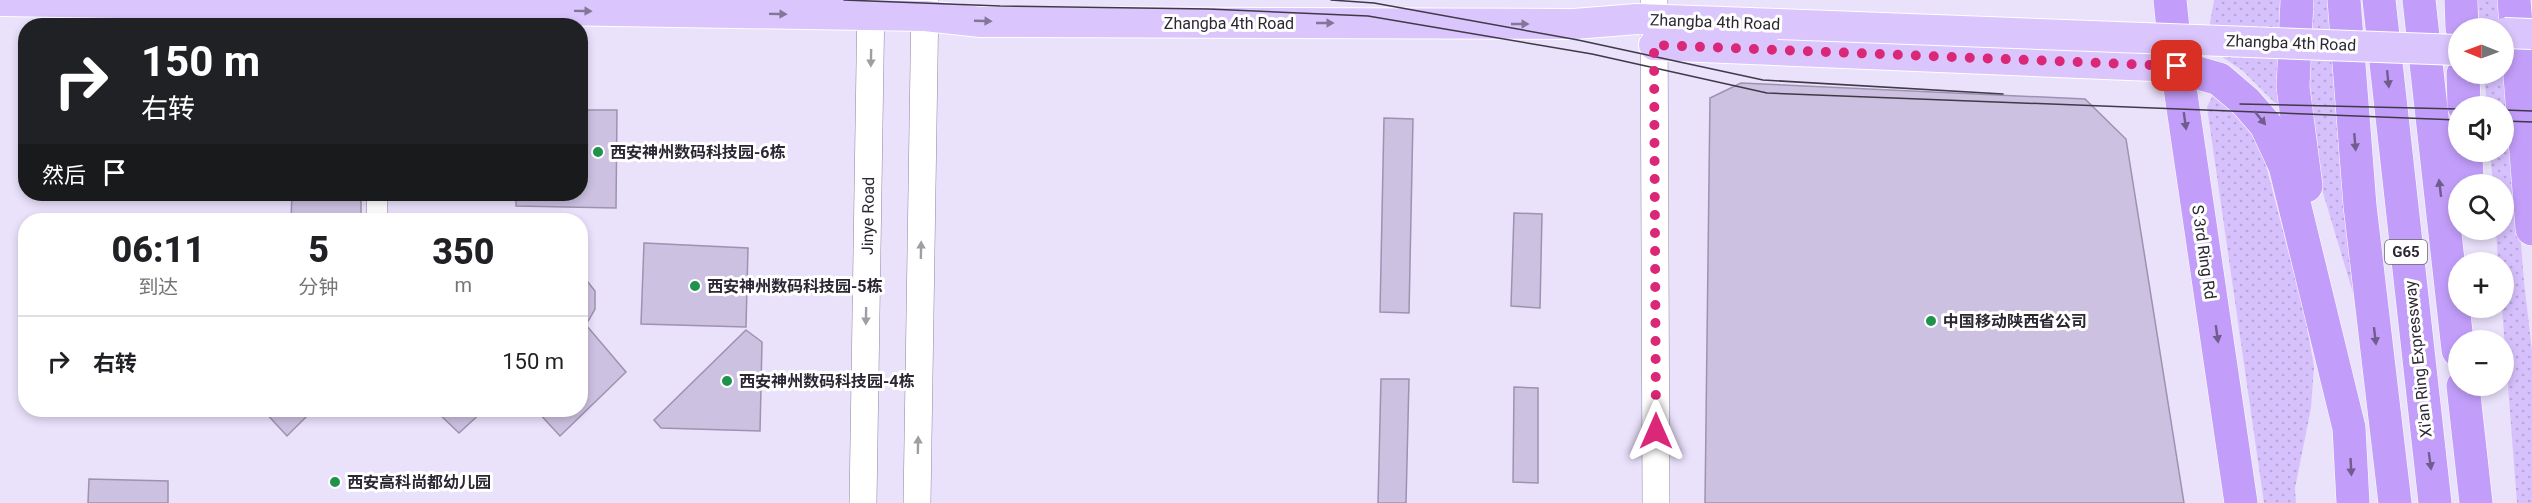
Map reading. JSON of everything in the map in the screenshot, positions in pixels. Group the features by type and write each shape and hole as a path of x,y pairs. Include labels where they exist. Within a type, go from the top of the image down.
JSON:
{"highway":[{"name":"S 3rd Ring Rd","path":"2170,0 2177,66 2241,503"},
{"path":"2297,0 2294,87 2301,159 2349,428 2353,503"},
{"path":"2344,0 2360,206 2395,503"},
{"name":"Xi'an Ring Expressway","path":"2379,0 2436,503"},
{"name":"G65","path":"2419,0 2456,330"},
{"path":"2460,18 2461,0"},
{"path":"2514,0 2532,229"},
{"path":"2177,66 2219,79 2246,102 2266,125 2285,166 2349,428"},
{"path":"2464,396 2477,503"},
{"path":"2473,396 2477,503"}],"main road":[{"name":"Zhangba 4th Road","path":"1689,0 1779,15 2448,49"},
{"name":"Zhangba 4th Road","path":"0,1 154,2 369,11 925,8 981,22 1563,24 1645,12 2448,30"},
{"name":"Jinye Road","path":"863,503 871,8"},
{"path":"917,503 925,8"},
{"path":"1645,12 2177,66"},
{"path":"1639,503 1645,12"},
{"path":"1645,12 1656,503"},
{"path":"2514,33 2532,34"},
{"path":"2514,51 2532,52"}],"shaded area":[{"path":"2214,0 2287,0 2285,108 2274,102 2243,71 2206,46"},
{"path":"2309,0 2330,0 2356,303 2318,176 2305,60"},
{"path":"2477,0 2501,0 2502,18 2479,18"},
{"path":"2485,84 2508,84 2509,96 2486,96"},
{"path":"2214,93 2224,100 2255,134 2264,158 2305,316 2314,367 2311,408 2295,488 2296,503 2264,503 2207,107"},
{"path":"2514,156 2532,351 2532,503 2517,503 2509,396 2514,396 2514,330 2504,330 2503,318 2514,318 2514,252 2497,252 2497,240 2514,240 2514,174 2492,174 2491,162 2514,162"}],"building":[{"name":"中国移动陕西省公司","path":"1741,83 2085,99 2126,139 2184,503 1705,503 1710,98"},
{"name":"西安神州数码科技园-6栋","path":"588,110 617,110 616,208 516,206 516,201 588,201"},
{"path":"1384,118 1413,119 1409,313 1380,312"},
{"path":"292,201 361,201 361,213 291,213"},
{"path":"1514,213 1542,214 1540,308 1511,306"},
{"name":"西安神州数码科技园-5栋","path":"644,243 748,248 746,327 641,324"},
{"path":"588,282 595,291 595,309 588,321"},
{"path":"588,327 626,372 588,409"},
{"name":"西安神州数码科技园-4栋","path":"746,330 762,342 760,431 661,428 654,420"},
{"path":"1381,379 1409,379 1406,503 1378,503"},
{"path":"1514,387 1538,388 1538,483 1513,482"},
{"path":"269,417 306,417 287,436"},
{"path":"442,417 476,417 459,433"},
{"path":"542,417 580,417 560,436"},
{"path":"89,479 168,481 168,503 88,503"}],"tram line":[{"path":"844,0 1000,6 1208,9 1368,16 1592,54 1767,93 2448,120"},
{"path":"1331,0 1374,3 1578,40 1763,80 2003,94"},
{"path":"2240,104 2448,109"},
{"path":"2514,110 2532,111"},
{"path":"2514,121 2532,122"}],"place":[{"name":"西安神州数码科技园-6栋","path":"598,152"},
{"name":"西安神州数码科技园-5栋","path":"695,286"},
{"name":"中国移动陕西省公司","path":"1931,321"},
{"name":"西安神州数码科技园-4栋","path":"727,381"},
{"name":"西安高科尚都幼儿园","path":"335,482"}],"route":[{"path":"1656,431 1654,45 2177,66"}]}
